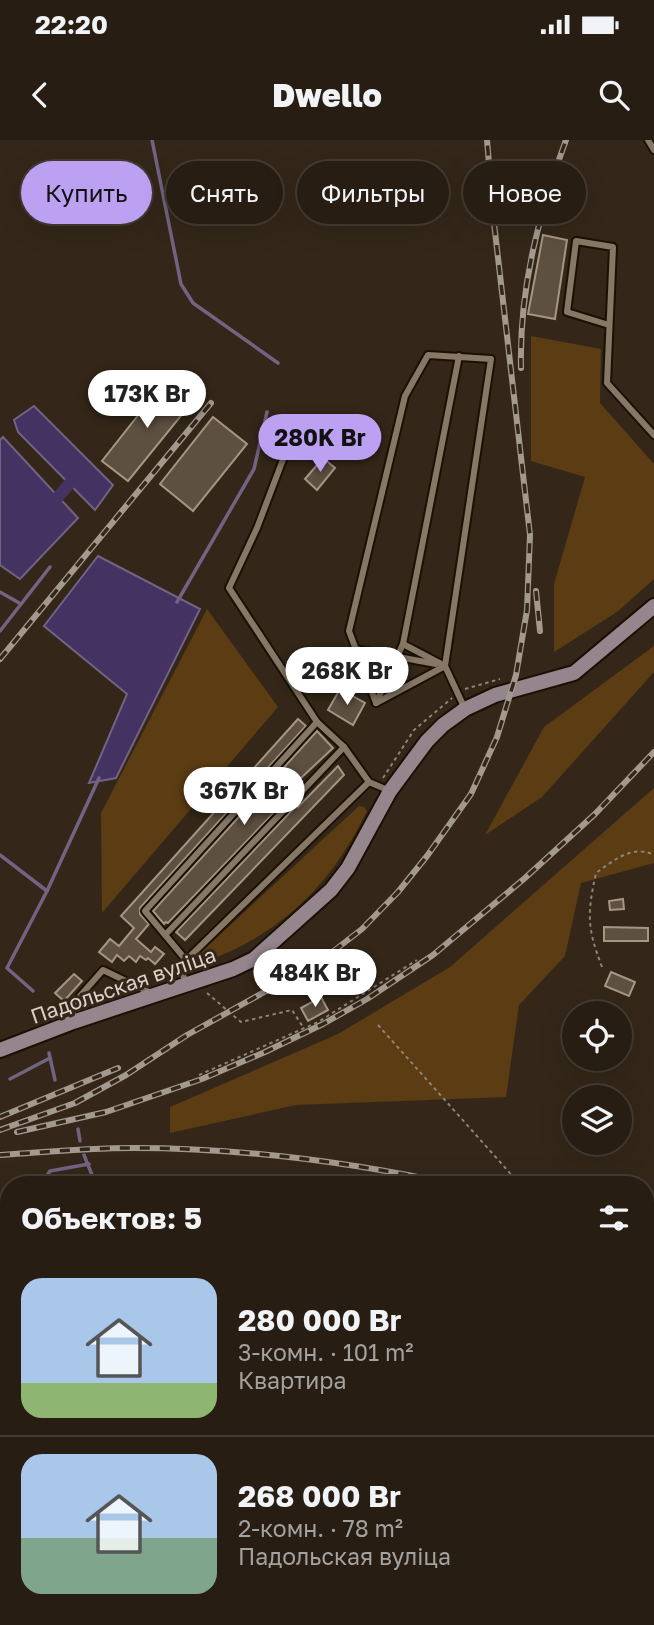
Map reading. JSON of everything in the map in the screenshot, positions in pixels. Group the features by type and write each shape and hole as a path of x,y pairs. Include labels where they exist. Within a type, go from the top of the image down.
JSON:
{"main road":[{"name":"Падольская вуліца","path":"0,1050 73,1022 233,969 254,959 331,890 348,868 390,791 427,741 443,725 465,709 495,695 574,673 654,606"}],"lane":[{"path":"648,140 654,150"},
{"path":"610,325 567,312 576,241 613,247 610,325 607,383 654,435"},
{"path":"376,703 349,631 405,396 428,355 459,356 491,359 445,666 465,709"},
{"path":"376,703 403,644 459,356"},
{"path":"298,420 257,528 229,588 317,722 344,747 369,782 390,791"},
{"path":"403,644 445,666"},
{"path":"355,649 445,666"},
{"path":"376,703 445,666"},
{"path":"186,960 145,911 317,722"},
{"path":"166,934 344,747"},
{"path":"191,983 180,966 369,782"},
{"path":"73,1022 72,1005 103,970 155,995"}],"path":[{"path":"602,967 593,944 588,910 596,873 624,853 648,852 654,855"},
{"path":"200,1075 304,1028 355,1000 417,960"},
{"path":"191,983 240,1022 292,1010 304,1028"},
{"path":"378,1026 511,1176"}],"shaded area":[{"path":"531,336 601,349 600,403 654,464 654,579 617,612 554,652 554,584 585,477 531,461"},
{"path":"34,406 113,485 95,510 18,432 14,420"},
{"path":"3,437 78,518 20,579 0,565 0,440"},
{"path":"98,556 200,609 116,778 89,783 127,694 44,626"},
{"path":"207,609 278,707 102,913 101,813"},
{"path":"654,646 654,672 542,797 485,835 544,727"},
{"path":"654,788 654,863 581,883 565,956 519,1005 506,1097 296,1105 170,1133 170,1107 338,1034 450,967"},
{"path":"359,806 367,811 353,838 337,863 299,905 254,939 199,964 197,961 200,953"}],"building":[{"path":"543,235 567,240 555,319 528,314"},
{"path":"166,380 193,401 128,481 102,461"},
{"path":"213,417 247,444 193,511 160,484"},
{"path":"323,458 335,468 317,490 305,479"},
{"path":"340,689 365,703 353,725 328,710"},
{"path":"298,719 306,726 140,908 140,914 149,924 136,939 151,952 155,947 164,954 155,964 140,956 136,962 129,956 124,961 117,955 112,962 99,952 110,939 119,946 134,928 121,916"},
{"path":"317,731 333,748 285,793 289,797 168,923 164,924 153,911"},
{"path":"338,766 344,775 185,940 176,932 297,805 298,807"},
{"path":"623,899 624,909 610,910 609,901"},
{"path":"604,927 648,928 648,941 604,941"},
{"path":"611,972 635,982 629,996 605,986"},
{"path":"74,974 82,981 64,1001 55,993"},
{"path":"321,997 328,1010 308,1021 301,1008"}],"waterway":[{"path":"152,140 181,284 193,303 278,363"},
{"path":"177,602 254,469 267,412"},
{"path":"58,497 69,484"},
{"path":"0,631 50,567"},
{"path":"0,592 21,604"},
{"path":"33,991 7,968 47,891 99,778"},
{"path":"0,855 47,891"},
{"path":"49,1053 55,1080"},
{"path":"10,1079 50,1058"},
{"path":"78,1129 80,1141"},
{"path":"84,1155 92,1176"},
{"path":"47,1176 50,1171 89,1164"}],"railway":[{"path":"0,1130 75,1103 126,1075 187,1035 322,960 362,929 398,892 471,794 497,737 516,675 527,610 530,535 487,140"},
{"path":"521,368 527,281 539,224 566,140"},
{"path":"0,659 211,403"},
{"path":"536,591 540,631"},
{"path":"17,1132 106,1112 202,1079 323,1024 367,999 433,955 525,878 595,814 654,752"},
{"path":"0,1117 118,1068"},
{"path":"0,1155 116,1148 215,1151 337,1163 409,1176"}]}
